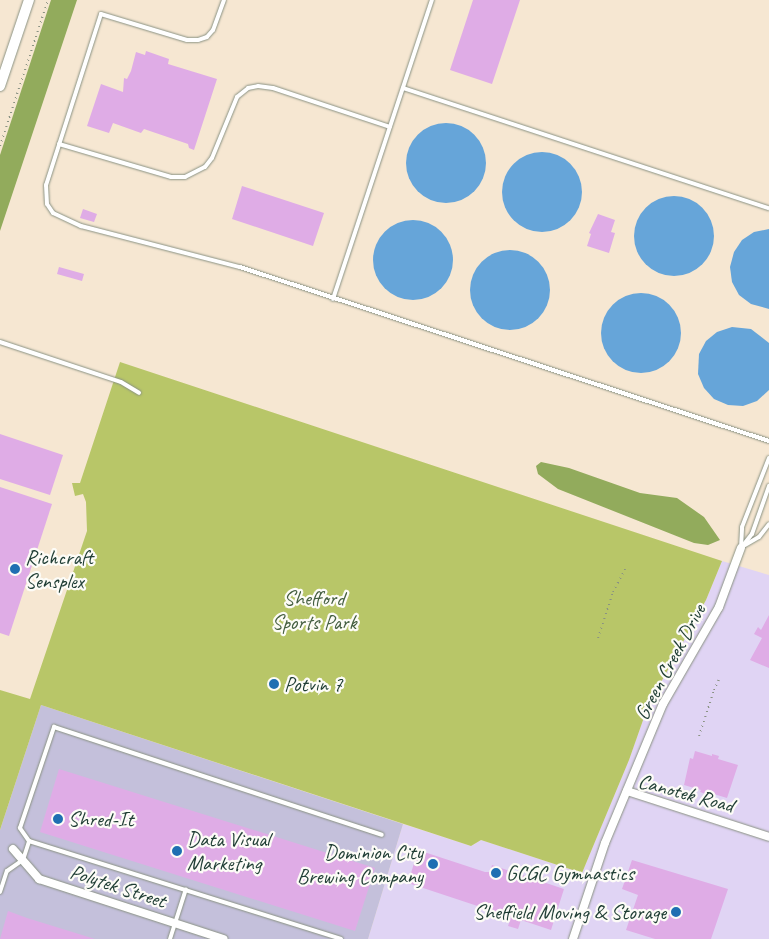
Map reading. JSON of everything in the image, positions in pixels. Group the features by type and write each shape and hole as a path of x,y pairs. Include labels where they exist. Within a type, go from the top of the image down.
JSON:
{"street":[{"path":"0,86 29,0"},
{"name":"Green Creek Drive","path":"627,791 669,691 719,607 740,548"},
{"name":"Canotek Road","path":"573,939 605,843 627,791 769,837"},
{"name":"Polytek Street","path":"13,849 39,879 224,939"}],"lane":[{"path":"224,0 213,30 207,37 198,40 187,40 101,14 46,185 45,195 53,213 65,220 240,266 333,299 769,441"},
{"path":"333,299 432,0"},
{"path":"60,144 170,177 185,177 200,170 212,158 237,97 248,88 258,86 273,88 390,127"},
{"path":"403,88 769,208"},
{"path":"0,342 121,382 139,392"},
{"path":"740,548 742,527 769,458"},
{"path":"740,548 752,534 769,486"},
{"path":"740,548 759,537 769,524"},
{"path":"341,939 29,841 20,828 54,727 382,835"},
{"path":"0,892 7,871 23,860 29,841"},
{"path":"170,939 186,889"}],"path":[{"path":"0,146 48,0"},
{"path":"598,638 612,592 625,569"},
{"path":"699,736 720,677"}],"shaded area":[{"path":"722,561 769,575 769,939 368,939 403,824 471,846 481,840 582,873 629,760 648,706 706,600"},
{"path":"41,705 403,824 368,939 0,939 0,830"}],"green space":[{"path":"51,0 77,0 0,231 0,155"},
{"name":"Shefford Sports Park","path":"120,362 722,561 706,600 648,706 629,760 582,873 481,840 471,846 41,705 0,830 0,690 30,699 87,531 86,502 83,494 75,496 72,483 80,483"},
{"path":"541,462 569,468 640,493 677,498 704,517 720,540 708,545 694,543 558,489 538,474 536,466"}],"water":[{"path":"446,123 461,126 474,135 483,148 486,163 483,178 474,191 461,200 446,203 431,200 418,191 409,178 406,163 409,148 418,135 431,126"},
{"path":"542,152 557,155 570,164 579,177 582,192 579,207 570,220 557,229 542,232 527,229 514,220 505,207 502,192 505,177 514,164 527,155"},
{"path":"674,196 689,199 702,208 711,221 714,236 711,251 702,264 689,273 674,276 659,273 646,264 637,251 634,236 637,221 646,208 659,199"},
{"path":"413,220 428,223 441,232 450,245 453,260 450,275 441,288 428,297 413,300 398,297 385,288 376,275 373,260 376,245 385,232 398,223"},
{"path":"769,229 769,309 751,304 739,295 732,282 730,267 734,252 742,240 754,232"},
{"path":"510,250 525,253 538,262 547,275 550,290 547,305 538,318 525,327 510,330 495,327 482,318 473,305 470,290 473,275 482,262 495,253"},
{"path":"641,293 656,296 669,305 678,318 681,333 678,348 669,361 656,370 641,373 626,370 613,361 604,348 601,333 604,318 613,305 626,296"},
{"path":"732,327 751,329 769,343 769,390 757,401 743,406 728,405 714,399 704,388 698,374 699,354 706,341 717,332"}],"building":[{"path":"473,0 520,0 492,84 450,70"},
{"path":"146,51 169,59 168,64 217,79 194,150 189,148 188,144 144,129 141,133 113,123 109,133 87,126 101,84 123,92 124,78 127,79 131,71 136,52 145,55"},
{"path":"242,186 324,213 313,246 232,219"},
{"path":"83,209 97,214 94,222 80,218"},
{"path":"598,214 615,220 611,232 615,233 609,253 587,246 591,234 589,233"},
{"path":"59,267 84,274 82,281 57,274"},
{"path":"0,434 63,455 50,495 0,479"},
{"name":"Richcraft Sensplex","path":"0,487 52,504 9,636 0,633"},
{"path":"769,615 769,668 750,660 762,638 754,634 758,627 761,630"},
{"path":"695,751 719,756 718,759 738,765 727,798 707,792 706,794 700,792 701,790 684,785 690,758 693,759"},
{"path":"59,769 375,868 355,931 40,832"},
{"path":"418,850 485,872 490,872 492,865 564,889 551,930 521,920 518,929 508,926 511,917 408,883"},
{"name":"Sheffield Moving & Storage","path":"632,860 728,889 711,939 655,939 626,930 638,895 622,889"},
{"path":"8,911 27,918 95,939 0,939"}],"place":[{"name":"Richcraft Sensplex","path":"15,569"},
{"name":"Potvin 7","path":"274,684"},
{"name":"Shred-It","path":"58,819"},
{"name":"Data Visual Marketing","path":"177,851"},
{"name":"Dominion City Brewing Company","path":"433,864"},
{"name":"GCGC Gymnastics","path":"496,873"},
{"name":"Sheffield Moving & Storage","path":"676,912"}]}
